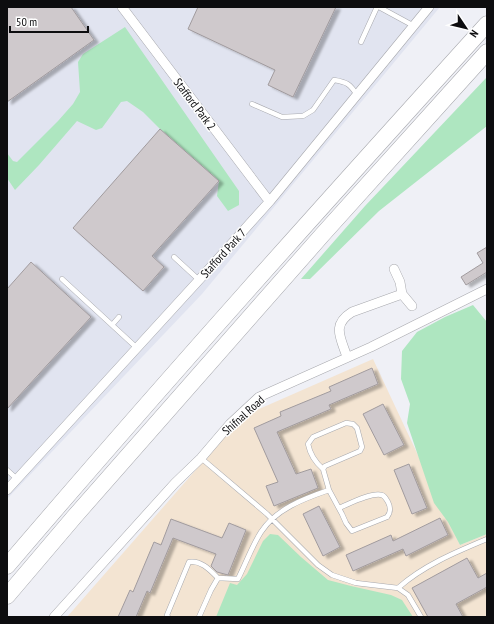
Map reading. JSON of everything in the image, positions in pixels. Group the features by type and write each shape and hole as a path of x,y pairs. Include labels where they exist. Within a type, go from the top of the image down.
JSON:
{"highway":[{"path":"7,566 309,220 487,24"},
{"path":"7,596 323,234 487,52"}],"street":[{"name":"Stafford Park 2","path":"122,7 266,197 270,200"},
{"name":"Stafford Park 7","path":"7,490 270,200 429,7"},
{"path":"394,269 400,282 402,294 412,306"},
{"name":"Shifnal Road","path":"54,617 175,483 201,458 230,424 259,397 371,347 487,289"},
{"path":"347,357 339,328 341,321 345,316 352,312 402,294"}],"lane":[{"path":"361,42 378,7 414,26"},
{"path":"252,104 282,117 303,116 313,110 334,80 345,81 352,87 357,95"},
{"path":"174,258 199,280"},
{"path":"62,278 137,348"},
{"path":"112,325 119,317"},
{"path":"323,469 329,464 360,451 362,444 357,428 353,424 346,423 313,437 308,444 309,451 317,464 323,469 328,490 352,531 387,517 390,514 389,505 385,497 381,495 366,497 339,508"},
{"path":"201,458 272,520 318,565 332,575 356,583 398,588 408,595 421,617"},
{"path":"7,470 17,479"},
{"path":"168,617 189,562 194,561 199,563 218,578 238,578 260,533 267,523 285,508 328,490"},
{"path":"398,588 407,580 423,570 462,549 487,539"},
{"path":"199,617 218,578"}],"shaded area":[{"path":"7,7 440,7 202,294 7,499"},
{"path":"373,359 460,545 487,534 487,617 67,617 243,416"}],"green space":[{"path":"125,27 239,191 239,205 228,211 217,196 219,181 143,112 127,101 121,102 102,128 96,130 77,121 15,190 7,178 7,153 13,161 17,162 73,104 80,92 78,62 83,54"},
{"path":"487,77 487,126 379,211 310,279 301,279 365,206"},
{"path":"473,305 487,322 487,534 460,545 448,522 434,503 407,423 410,404 401,379 402,351 417,332 445,317"},
{"path":"270,534 278,535 328,580 391,595 402,600 413,617 216,617 230,583 237,585 247,574 263,541"}],"building":[{"path":"7,7 71,7 94,40 7,102"},
{"path":"198,7 336,7 293,97 268,85 275,70 188,29"},
{"path":"160,129 219,181 152,256 164,267 143,291 73,228"},
{"path":"487,247 487,272 466,285 461,277 483,263 477,253"},
{"path":"31,262 91,317 7,409 7,289"},
{"path":"372,368 378,384 329,405 331,409 277,432 296,474 311,469 318,488 274,506 266,486 278,482 254,428 281,416 280,412 331,391 329,387"},
{"path":"383,404 404,445 384,455 363,414"},
{"path":"409,464 427,508 412,514 394,470"},
{"path":"319,506 340,547 323,556 303,514"},
{"path":"440,518 448,535 406,556 403,549 353,571 346,555 391,535 393,541"},
{"path":"171,519 222,538 229,523 246,530 228,575 217,572 211,566 216,554 173,538 150,593 147,591 136,617 118,617 130,590 133,592 154,542 161,545"},
{"path":"467,558 478,578 487,573 487,587 456,604 463,617 428,617 412,588"}]}
